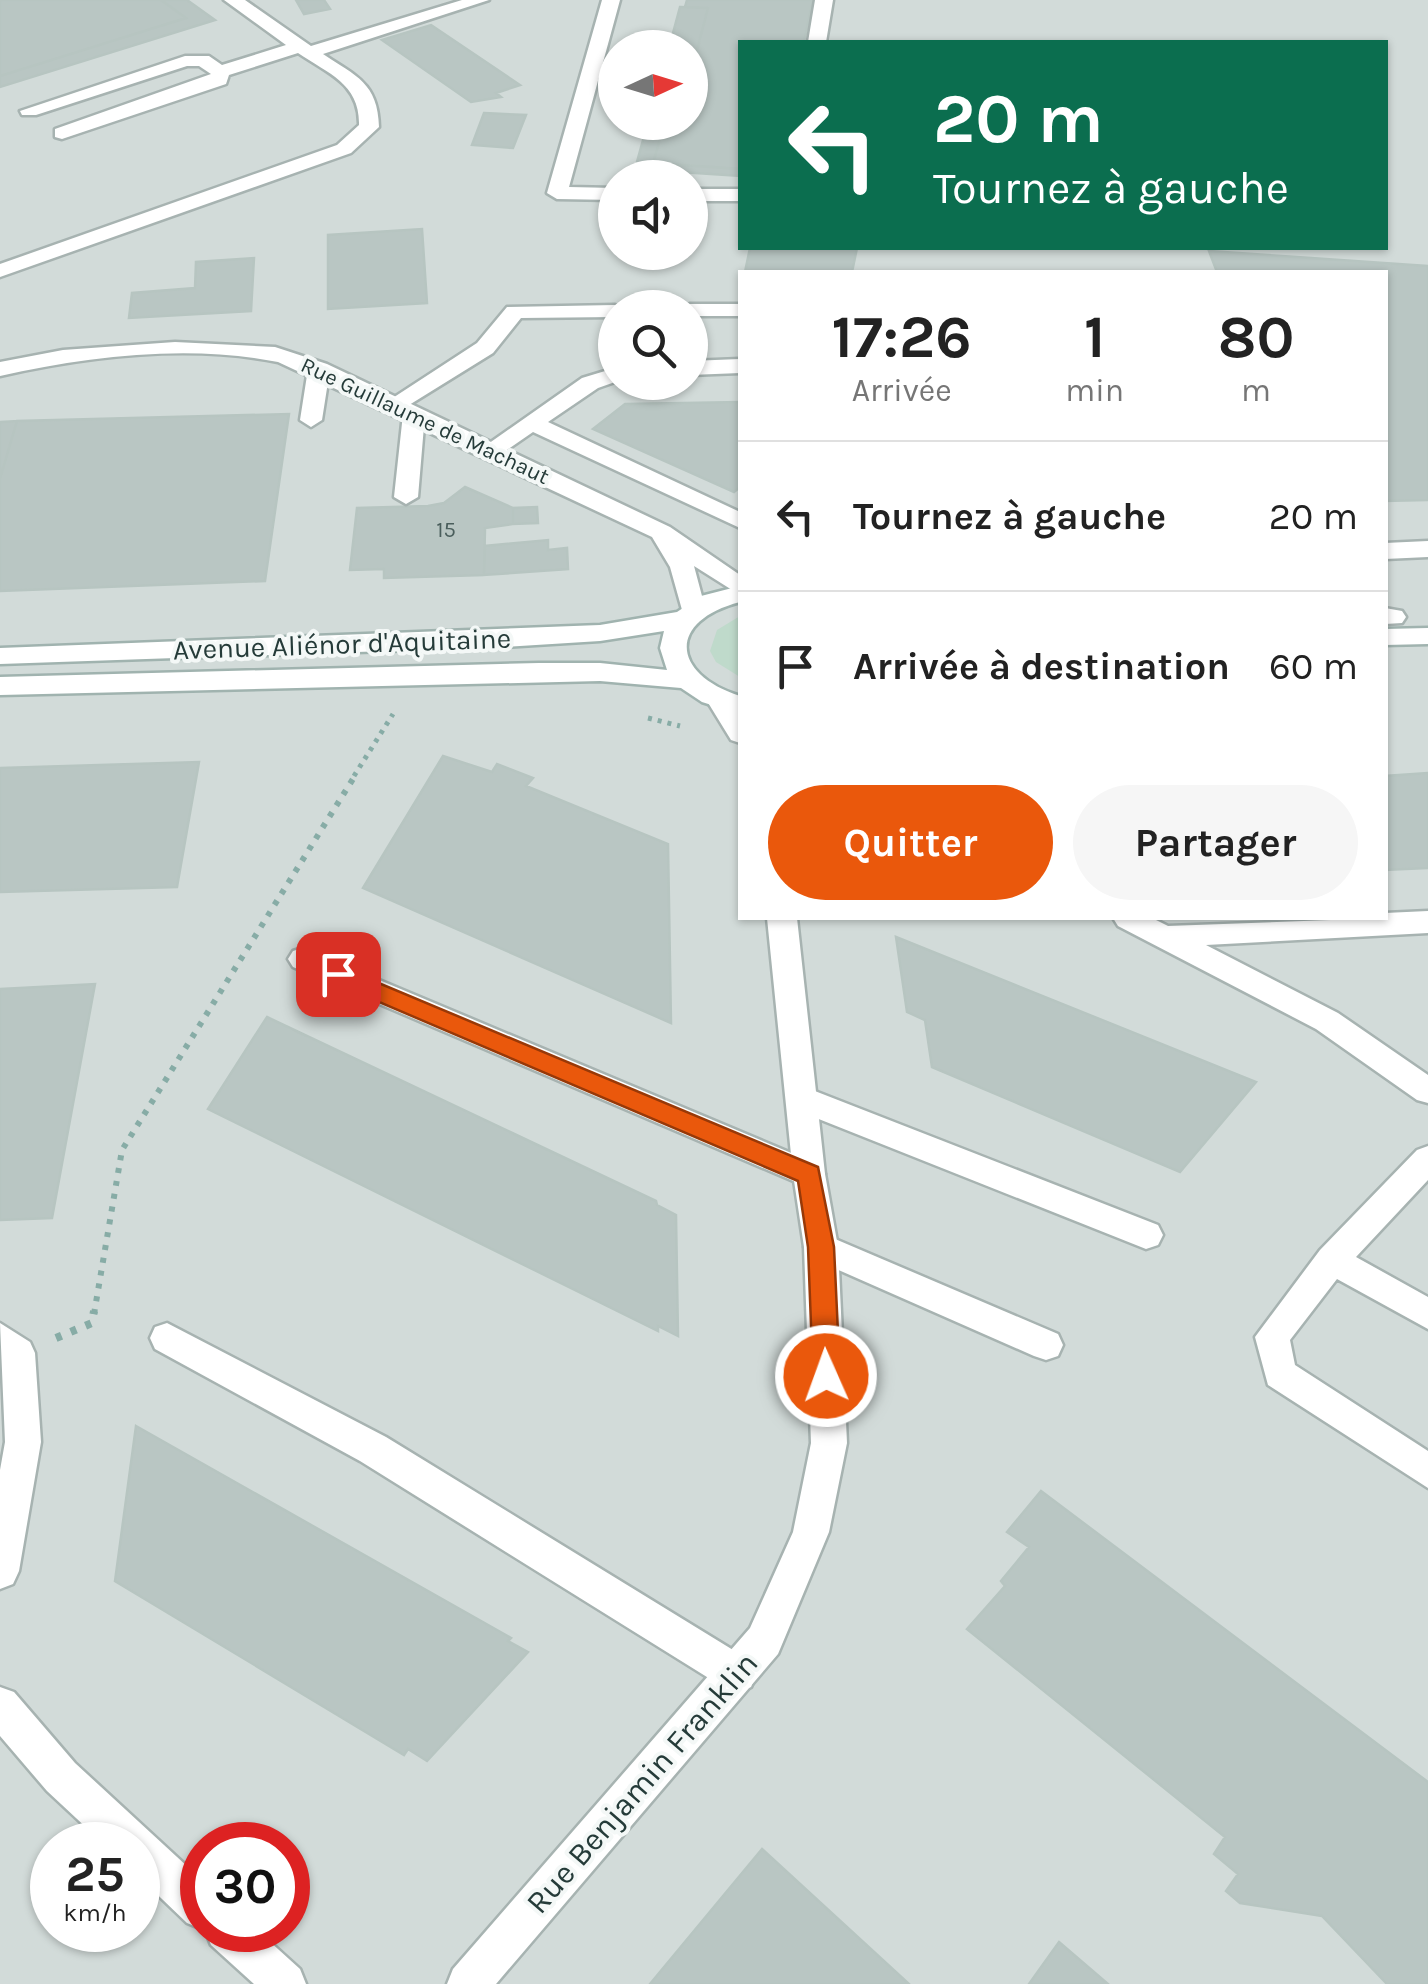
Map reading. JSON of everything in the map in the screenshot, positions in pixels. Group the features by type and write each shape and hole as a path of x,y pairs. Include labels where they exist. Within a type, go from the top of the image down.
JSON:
{"street":[{"path":"0,271 344,149 369,127 369,103 356,86 233,0"},
{"path":"220,72 480,0"},
{"path":"598,194 557,193 612,0"},
{"path":"817,40 824,0"},
{"path":"29,111 185,61 204,60 220,72"},
{"path":"62,133 219,80 220,72"},
{"path":"708,195 738,195"},
{"path":"708,310 738,310"},
{"path":"406,497 404,410 485,348 515,312 598,311"},
{"name":"Rue Guillaume de Machaut","path":"0,369 72,356 231,349 280,355 319,369 661,532 738,590"},
{"path":"708,367 738,366"},
{"path":"311,420 319,369"},
{"path":"490,451 598,380"},
{"path":"534,424 738,519"},
{"path":"661,532 682,567 688,615 674,634 670,649 674,665 684,680 730,703 738,728"},
{"path":"1388,550 1428,549"},
{"name":"Avenue Aliénor d'Aquitaine","path":"0,656 600,633 688,615 708,602 738,592"},
{"path":"1388,622 1428,616"},
{"path":"1388,622 1428,636"},
{"name":"Avenue Aliénor d'Aquitaine","path":"0,686 539,672 600,672 684,680"},
{"name":"Rue Benjamin Franklin","path":"468,1984 764,1642 811,1532 829,1443 821,1247 809,1174 782,920"},
{"path":"1132,920 1327,1020 1428,1092"},
{"path":"1168,936 1428,922"},
{"path":"303,960 809,1174"},
{"path":"802,1099 1146,1235"},
{"path":"1428,1159 1332,1260 1272,1337 1280,1374 1428,1471"},
{"path":"821,1247 1046,1345"},
{"path":"1332,1260 1428,1314"},
{"path":"167,1338 373,1448 737,1674"},
{"path":"0,1566 23,1442 9,1346"},
{"path":"0,1706 61,1777 110,1822"},
{"path":"160,1869 180,1887"},
{"path":"250,1952 284,1984"}],"path":[{"path":"9,1346 92,1323 122,1150 394,712"}],"shaded area":[{"path":"0,0 1428,0 1428,1984 0,1984"}],"green space":[{"path":"738,617 738,676 716,662 710,651 717,630"}],"building":[{"path":"0,0 161,0 186,18 0,76"},
{"path":"161,0 187,0 215,20 0,87 0,76 186,18"},
{"path":"296,0 324,0 330,9 304,14"},
{"path":"687,0 813,0 804,40 738,40 738,169 708,167 708,160 654,160 660,140 708,140 708,30 702,30 708,8 685,7"},
{"path":"680,7 708,8 702,30 674,30"},
{"path":"431,25 520,85 496,93 501,97 471,102 382,40"},
{"path":"484,113 526,115 513,148 472,145"},
{"path":"643,140 660,140 654,160 637,160"},
{"path":"708,167 738,169 738,176 708,174"},
{"path":"422,229 427,303 328,309 328,235"},
{"path":"750,250 857,250 852,270 745,270"},
{"path":"1209,251 1428,266 1428,500 1388,501 1388,270 1216,270"},
{"path":"254,258 251,311 129,318 132,293 195,288 196,262"},
{"path":"738,402 738,489 734,492 593,429 625,404"},
{"path":"289,414 265,581 0,591 0,479 17,421"},
{"path":"17,421 0,479 0,422"},
{"path":"465,487 513,508 513,524 485,528 484,575 384,578 384,569 350,570 357,508 444,503"},
{"path":"537,507 538,523 513,524 513,508"},
{"path":"548,540 548,550 567,548 568,569 484,575 485,546"},
{"path":"443,756 492,772 497,764 533,778 526,786 668,844 671,1023 363,888"},
{"path":"199,762 177,887 0,892 0,768"},
{"path":"1428,773 1428,868 1388,870 1388,776"},
{"path":"896,937 1256,1082 1180,1172 932,1067 925,1020 907,1012"},
{"path":"95,984 52,1218 0,1220 0,989"},
{"path":"267,1017 656,1201 676,1215 678,1336 658,1326 658,1331 208,1109"},
{"path":"136,1426 511,1638 508,1641 528,1652 427,1761 408,1749 404,1755 115,1581"},
{"path":"1041,1491 1428,1782 1428,1984 1387,1984 1322,1916 1240,1903 1226,1891 1238,1874 1214,1854 1225,1837 967,1629 1005,1586 1001,1581 1029,1547 1007,1532"},
{"path":"762,1849 909,1984 650,1984"},
{"path":"1059,1942 1108,1984 1029,1984"}],"route":[{"path":"338,974 753,1154 809,1174 821,1247 826,1376"}]}
